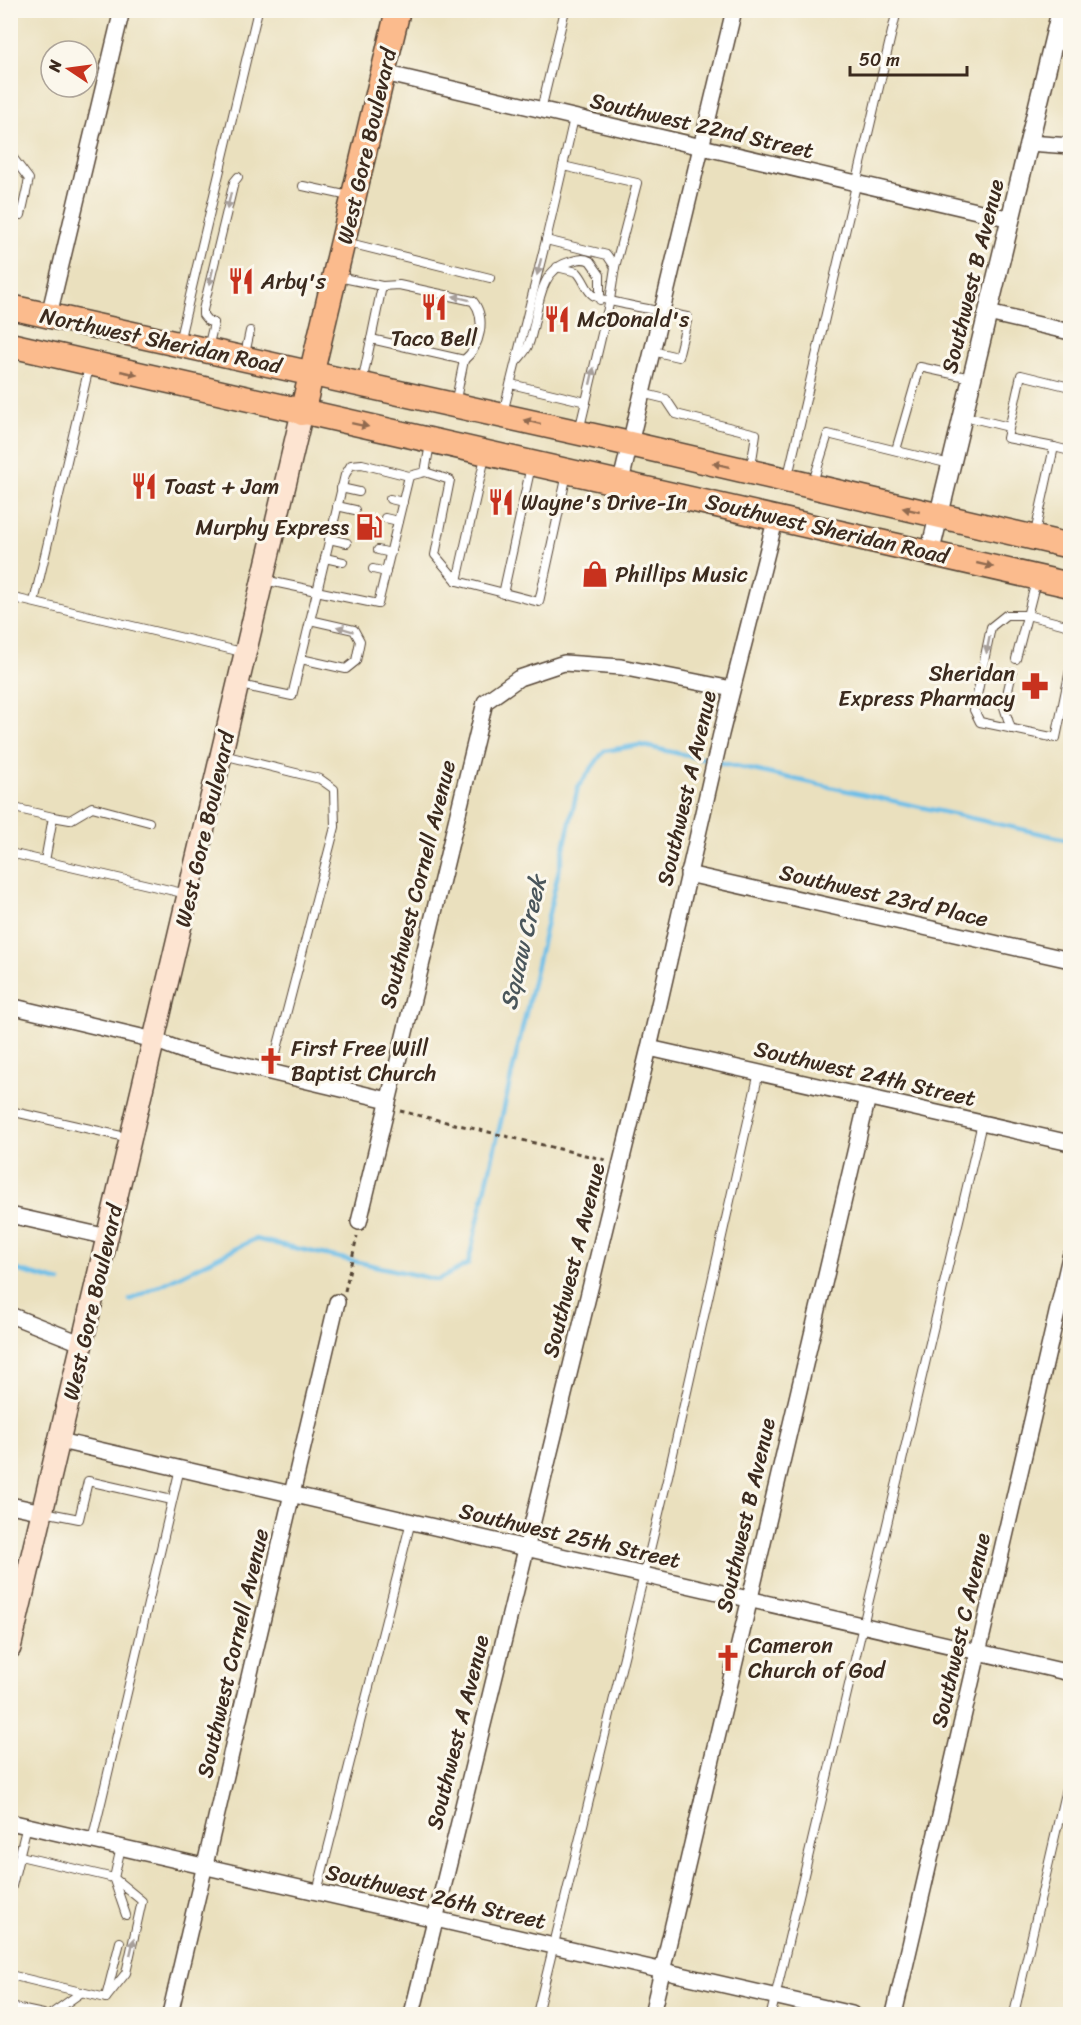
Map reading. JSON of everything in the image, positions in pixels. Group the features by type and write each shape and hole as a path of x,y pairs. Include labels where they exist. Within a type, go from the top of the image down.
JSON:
{"main road":[{"name":"West Gore Boulevard","path":"10,1648 398,10"},
{"name":"Northwest Sheridan Road","path":"10,307 312,374"},
{"name":"Northwest Sheridan Road","path":"10,345 302,413"},
{"name":"Southwest Sheridan Road","path":"312,374 503,415 1071,546"},
{"name":"Southwest Sheridan Road","path":"302,413 621,481 1071,585"}],"street":[{"path":"49,315 122,10"},
{"path":"621,481 734,10"},
{"name":"Southwest B Avenue","path":"930,552 1061,10"},
{"name":"Southwest 22nd Street","path":"384,73 856,185 1011,219"},
{"path":"1029,143 1071,146"},
{"path":"988,313 1071,332"},
{"name":"Southwest A Avenue","path":"412,2014 649,1048 721,734 776,517"},
{"name":"Southwest Cornell Avenue","path":"358,1230 485,702 519,678 564,663 621,667 732,689"},
{"name":"Southwest 23rd Place","path":"688,874 1071,960"},
{"path":"10,1006 154,1040 186,1052 271,1072 387,1104"},
{"name":"Southwest 24th Street","path":"649,1048 1071,1143"},
{"name":"Southwest B Avenue","path":"652,2014 868,1097"},
{"path":"10,1215 108,1237"},
{"name":"Southwest C Avenue","path":"894,2014 1071,1257"},
{"name":"Southwest Cornell Avenue","path":"170,2014 337,1302"},
{"path":"10,1315 83,1344"},
{"name":"Southwest 25th Street","path":"60,1441 1071,1673"},
{"path":"10,1505 43,1512"},
{"name":"Southwest 26th Street","path":"10,1822 852,2014"}],"lane":[{"path":"179,344 258,10"},
{"path":"541,110 565,10"},
{"path":"787,481 897,10"},
{"path":"503,415 574,118"},
{"path":"10,154 29,179 21,215"},
{"path":"563,166 637,183 615,267 610,300 578,432"},
{"path":"207,350 214,323 208,321 203,315 234,182 238,177"},
{"path":"303,186 354,196"},
{"path":"546,240 607,255 615,267"},
{"path":"343,242 490,278"},
{"path":"515,363 528,347 542,288 548,276 557,267 577,260 590,261 600,275 600,300"},
{"path":"557,267 577,272 591,294 600,300 662,310 688,317 678,357 652,351"},
{"path":"335,276 382,286 399,285 473,302 479,308 482,320 474,351 464,360 455,405"},
{"path":"362,384 382,286"},
{"path":"244,359 250,331"},
{"path":"371,339 464,360"},
{"path":"34,602 90,364"},
{"path":"896,450 920,367 972,378"},
{"path":"1071,387 1021,375 1007,438 1071,451"},
{"path":"511,384 586,402"},
{"path":"641,393 666,399 676,414 756,434 750,472"},
{"path":"963,416 1009,426"},
{"path":"812,486 828,434 951,464"},
{"path":"425,472 431,440"},
{"path":"1034,538 1054,447"},
{"path":"457,581 487,452"},
{"path":"503,594 532,462"},
{"path":"238,684 292,696 341,488 351,465 362,464 409,476 425,472 450,480 435,555 457,581 539,602 568,470"},
{"path":"263,580 378,604 409,476"},
{"path":"341,488 359,492"},
{"path":"390,499 403,502"},
{"path":"337,506 355,510"},
{"path":"385,518 398,521"},
{"path":"329,539 347,543"},
{"path":"378,550 391,553"},
{"path":"325,558 343,562"},
{"path":"373,569 386,572"},
{"path":"1016,659 1037,577"},
{"path":"10,597 246,653"},
{"path":"1071,626 1027,615 1006,615 991,627 975,710 980,722 1056,738 1071,670"},
{"path":"301,659 346,669 356,661 360,641 354,630 310,620"},
{"path":"1011,729 1004,707 1012,673"},
{"path":"222,754 320,779 334,789 335,826 271,1072"},
{"path":"10,807 70,820 92,807 149,822"},
{"path":"45,861 53,817"},
{"path":"10,853 189,894"},
{"path":"537,2014 644,1575 759,1072"},
{"path":"10,1111 131,1138"},
{"path":"771,2014 982,1123"},
{"path":"92,1841 180,1468"},
{"path":"43,1512 79,1519 88,1481 172,1500"},
{"path":"317,1892 411,1521"},
{"path":"1014,2014 1071,1771"},
{"path":"10,1893 27,1826"},
{"path":"121,1847 114,1878 126,1915"},
{"path":"20,1856 114,1878 142,1901 126,1973 106,1998"},
{"path":"106,1998 120,1942"},
{"path":"10,1975 106,1998"},
{"path":"51,2014 82,1992"},
{"path":"10,2007 43,2014"}],"path":[{"path":"387,1104 521,1142 620,1164"},
{"path":"347,1281 358,1230"}],"waterway":[{"name":"Squaw Creek","path":"130,1300 255,1239 438,1280 468,1264 578,787 604,751 640,745 1070,840"},
{"name":"Squaw Creek","path":"10,1268 60,1282"}],"place":[{"name":"Arby's","path":"241,281"},
{"name":"Taco Bell","path":"434,307"},
{"name":"McDonald's","path":"557,319"},
{"name":"Toast + Jam","path":"144,486"},
{"name":"Wayne's Drive-In","path":"501,502"},
{"name":"Murphy Express","path":"369,527"},
{"name":"Phillips Music","path":"595,574"},
{"name":"Sheridan Express Pharmacy","path":"1035,686"},
{"name":"First Free Will Baptist Church","path":"271,1061"},
{"name":"Cameron Church of God","path":"728,1658"}]}
